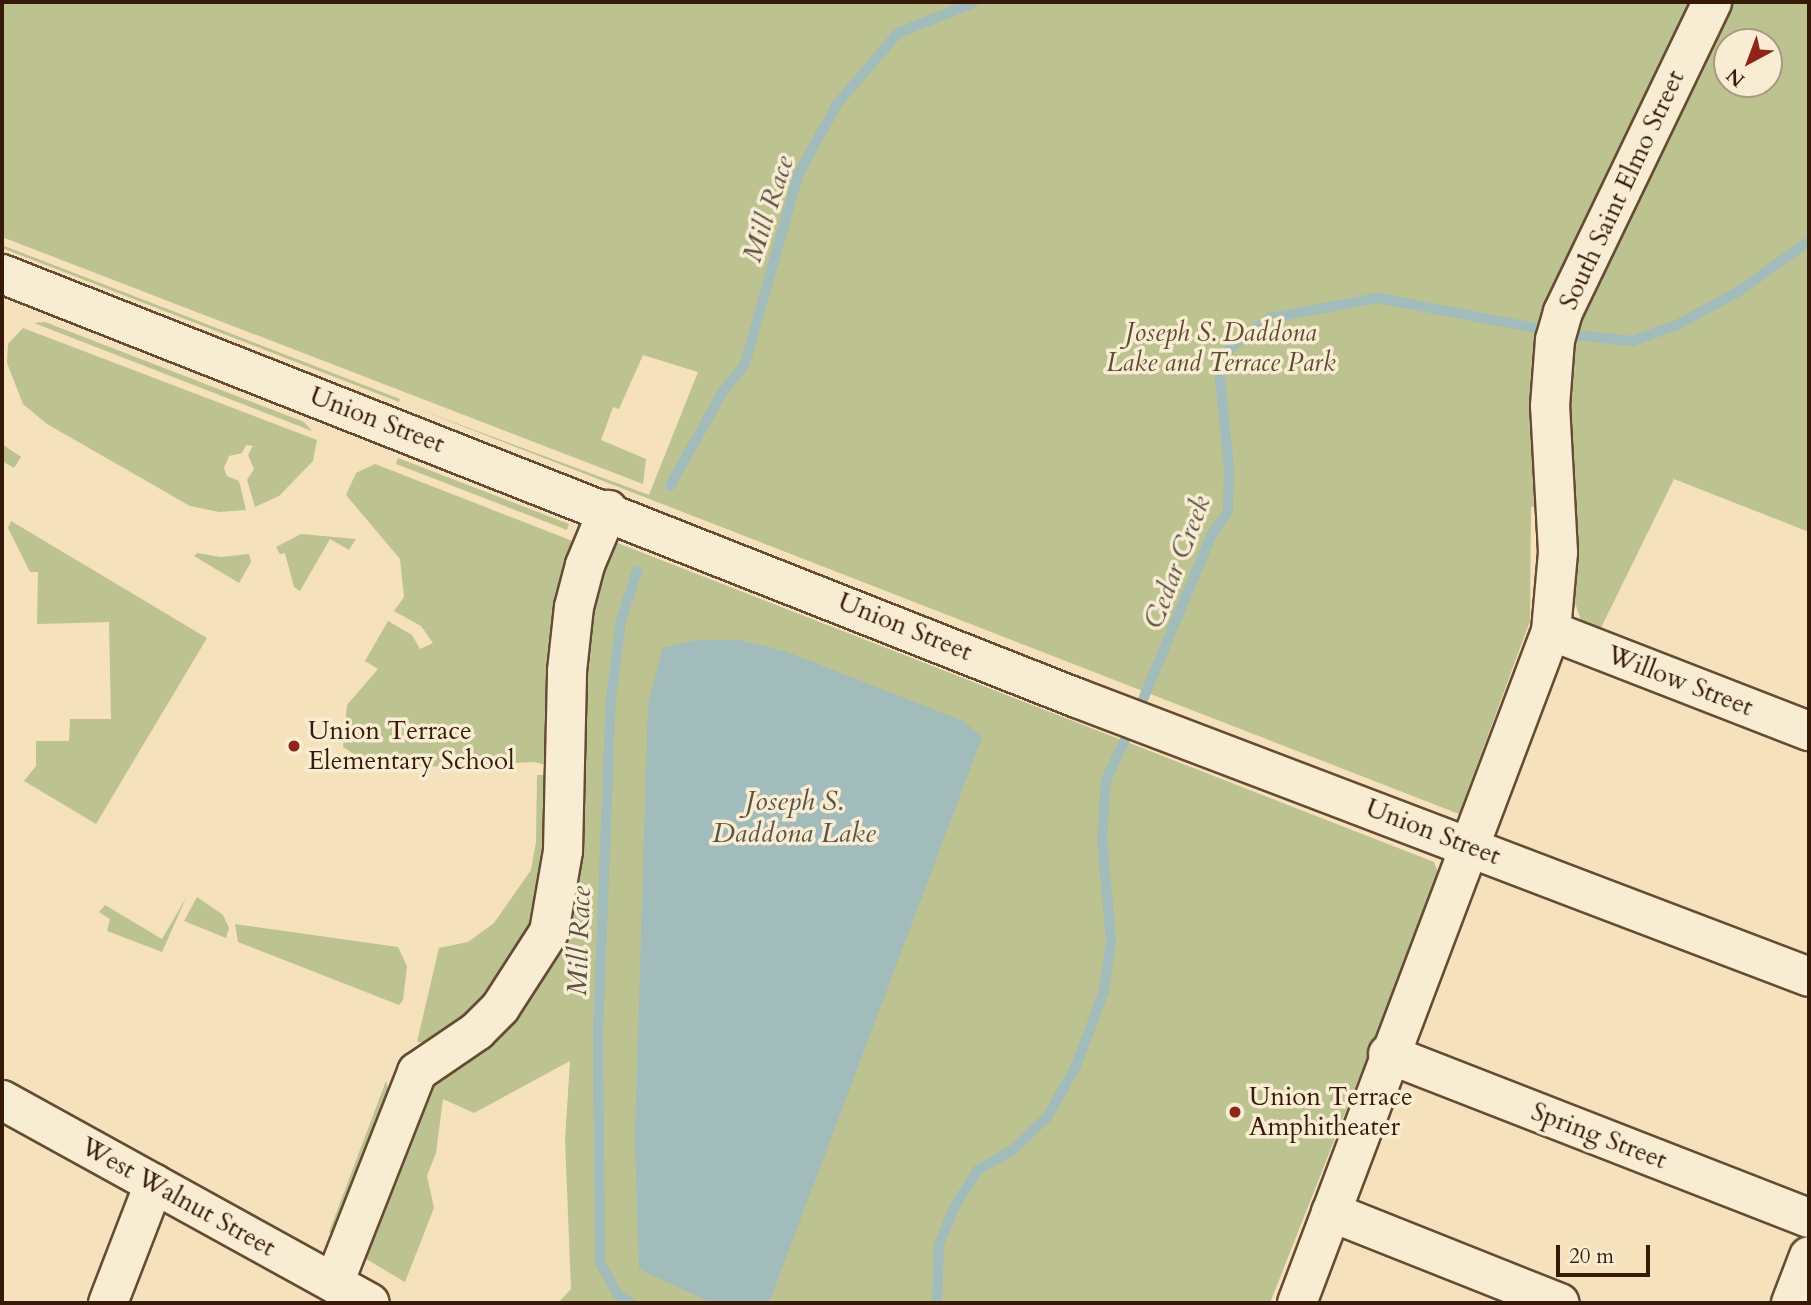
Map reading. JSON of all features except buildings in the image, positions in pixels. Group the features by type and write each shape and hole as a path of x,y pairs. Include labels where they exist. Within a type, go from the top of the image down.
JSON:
{"street":[{"name":"South Saint Elmo Street","path":"1297,1303 1388,1054 1551,631 1558,552 1550,393 1555,340 1579,274 1712,2"},
{"name":"Union Street","path":"2,274 608,510 1077,698 1809,977"},
{"path":"352,1296 417,1072 477,1031 500,1008 549,932 563,851 567,671 574,607 585,565 608,510"},
{"name":"Willow Street","path":"1551,631 1809,731"},
{"name":"Spring Street","path":"1388,1054 1809,1218"},
{"name":"West Walnut Street","path":"2,1100 352,1296"},
{"path":"108,1303 155,1184"},
{"path":"1331,1212 1560,1303"},
{"path":"1791,1303 1809,1256"}],"green space":[{"name":"Joseph S. Daddona Lake and Terrace Park","path":"2,2 1809,2 1809,532 1674,479 1598,634 1581,620 1575,603 1573,494 1531,507 1530,621 1459,814 413,407 649,495 698,372 643,355 619,409 613,407 601,440 646,459 643,484 2,237"},
{"path":"2,245 400,399 399,402 2,248"},
{"path":"45,322 304,422 312,431 34,323"},
{"path":"23,328 317,440 313,461 279,496 255,507 247,480 254,469 248,455 253,446 246,445 242,453 229,456 224,468 227,476 239,481 246,510 219,512 190,506 47,424 23,404 7,363 8,344"},
{"path":"2,444 21,457 14,468 2,461"},
{"path":"398,458 569,524 567,530 396,464"},
{"path":"375,464 575,542 547,765 534,762 377,769 343,747 347,705 378,669 365,661 388,621 412,635 420,649 433,643 421,626 394,611 404,597 400,559 346,495 356,473"},
{"path":"11,521 207,638 96,824 24,781 36,766 36,741 69,741 70,719 111,719 109,622 37,624 38,572 30,572 8,528"},
{"path":"301,534 356,539 349,550 330,539 300,591 294,587 285,553 280,554 276,547"},
{"path":"615,542 1434,862 1439,875 1270,1303 558,1303 571,1289 565,1140 570,1061 474,1113 443,1099 436,1153 427,1176 434,1208 405,1282 361,1256 426,1091 504,1031 578,751 596,575 605,574"},
{"path":"197,553 221,557 249,554 251,562 239,583 194,556"},
{"path":"537,775 547,775 546,832 535,911 525,936 477,1008 427,1043 417,1042 439,948 468,942 494,923 531,870 536,842"},
{"path":"197,897 223,915 229,928 226,938 184,921"},
{"path":"186,898 162,952 107,931 110,919 99,912 105,905 162,939"},
{"path":"235,924 398,947 407,966 403,1000 399,1005 238,942"},
{"path":"386,1081 390,1096 335,1236 329,1232"}],"water":[{"name":"Joseph S. Daddona Lake","path":"696,640 740,640 787,652 963,721 982,737 769,1303 712,1303 639,1269 635,1137 648,704 663,648"}],"waterway":[{"name":"Mill Race","path":"670,486 722,393 745,364 798,175 837,104 898,33 975,2"},
{"name":"Cedar Creek","path":"1565,334 1632,341 1677,325 1739,291 1809,241"},
{"name":"Cedar Creek","path":"1137,714 1212,534 1228,511 1229,468 1220,379 1229,349 1270,318 1378,298 1551,331"},
{"name":"Mill Race","path":"631,1303 618,1295 600,1263 598,1032 611,699 621,620 637,571"},
{"name":"Cedar Creek","path":"937,1303 939,1244 956,1204 978,1170 1014,1149 1048,1116 1076,1066 1104,991 1111,941 1102,838 1106,780 1131,727"}],"place":[{"name":"Union Terrace Elementary School","path":"294,746"},
{"name":"Union Terrace Amphitheater","path":"1235,1112"}]}
